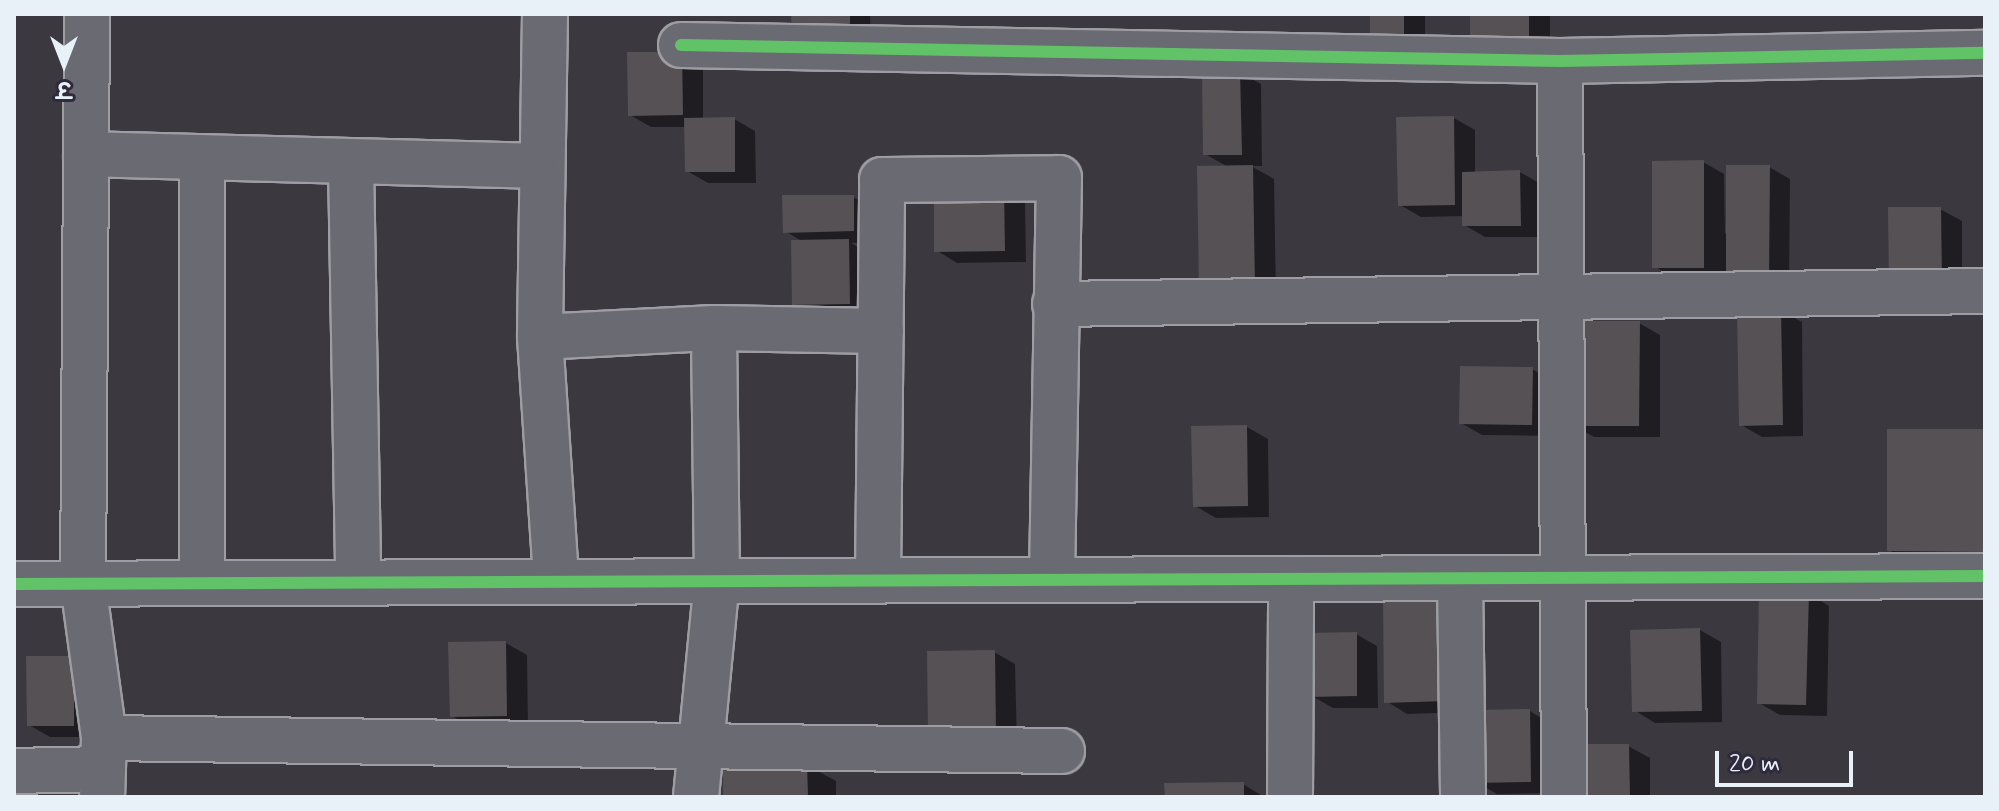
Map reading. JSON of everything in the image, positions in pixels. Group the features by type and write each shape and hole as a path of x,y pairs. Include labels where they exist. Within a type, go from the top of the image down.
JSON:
{"street":[{"path":"87,14 83,584 103,768"},
{"path":"545,14 539,166 540,337 556,579"},
{"path":"681,45 1560,61 1985,53"},
{"path":"1560,61 1559,578 1564,797"},
{"path":"86,154 202,161 539,166"},
{"path":"202,161 202,579"},
{"path":"351,163 358,579"},
{"path":"878,579 882,180 1059,178 1052,579"},
{"path":"1055,304 1985,291"},
{"path":"540,337 714,328 881,331"},
{"path":"696,797 697,747 717,579 714,328"},
{"path":"14,584 202,579 1985,576"},
{"path":"1290,797 1291,579"},
{"path":"1460,579 1463,797"},
{"path":"14,771 697,747 1062,751"}],"building":[{"path":"791,14 850,14 850,35 792,36"},
{"path":"1370,14 1404,14 1404,52 1370,52"},
{"path":"1470,14 1529,14 1529,51 1470,50"},
{"path":"627,52 682,52 683,115 628,116"},
{"path":"1202,70 1240,70 1242,155 1203,155"},
{"path":"1454,116 1455,205 1398,206 1396,117"},
{"path":"735,117 735,172 685,172 684,118"},
{"path":"1704,160 1704,268 1652,268 1652,161"},
{"path":"1253,165 1255,287 1199,288 1197,166"},
{"path":"1726,165 1770,165 1769,280 1726,280"},
{"path":"1520,170 1521,226 1462,226 1462,172"},
{"path":"934,188 1004,188 1005,251 934,252"},
{"path":"782,195 854,195 854,231 783,233"},
{"path":"1888,207 1941,207 1942,282 1889,283"},
{"path":"849,239 850,304 792,305 791,240"},
{"path":"1781,308 1783,425 1739,426 1737,309"},
{"path":"1572,321 1640,321 1639,426 1571,426"},
{"path":"1460,366 1533,367 1532,425 1459,424"},
{"path":"1247,425 1248,506 1193,507 1191,426"},
{"path":"1887,429 1985,429 1985,552 1887,551"},
{"path":"1759,591 1809,591 1806,705 1757,704"},
{"path":"1445,593 1446,701 1384,703 1383,594"},
{"path":"1700,628 1702,711 1632,712 1630,630"},
{"path":"1357,632 1357,696 1310,697 1309,633"},
{"path":"506,641 507,716 450,717 448,642"},
{"path":"995,650 996,734 928,734 927,651"},
{"path":"26,656 74,656 74,726 27,726"},
{"path":"1530,709 1531,782 1474,783 1474,710"},
{"path":"1579,744 1629,744 1630,797 1580,797"},
{"path":"723,763 807,763 808,797 723,797"},
{"path":"1244,782 1244,797 1165,797 1164,783"}],"cycle path":[{"path":"681,45 1560,61 1985,53"},
{"path":"14,584 1985,576"}]}
